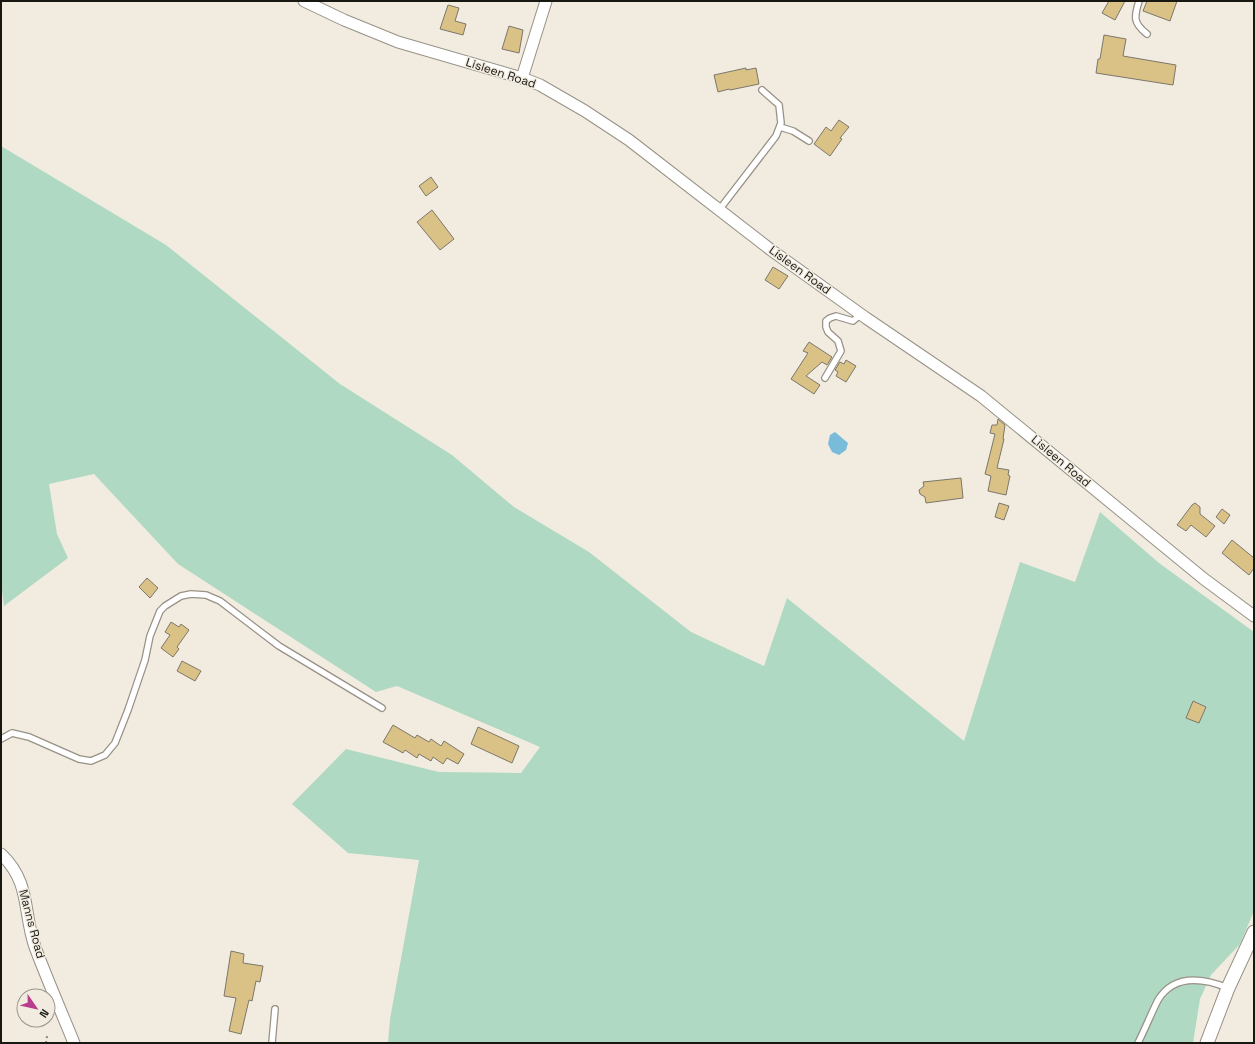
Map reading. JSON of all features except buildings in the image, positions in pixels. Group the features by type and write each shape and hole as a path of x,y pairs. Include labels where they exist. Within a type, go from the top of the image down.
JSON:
{"street":[{"name":"Lisleen Road","path":"304,1 344,20 398,42 522,78 540,85 585,111 629,140 771,250 981,396 1066,464 1204,579 1254,616"},
{"path":"522,78 546,1"},
{"name":"Manns Road","path":"1,854 7,859 17,875 26,897 35,945 74,1043"},
{"path":"1207,1043 1228,988 1254,932"}],"lane":[{"path":"1139,1 1135,16 1138,26 1147,34"},
{"path":"719,210 776,136 782,123 780,105 762,90"},
{"path":"780,126 793,131 809,141"},
{"path":"825,378 842,351 838,341 828,332 826,321 836,316 853,321 861,314"},
{"path":"1,739 12,733 29,737 79,759 91,761 105,755 115,743 128,710 145,660 150,636 160,611 181,596 191,594 206,595 220,601 279,646 382,708"},
{"path":"1138,1043 1158,1000 1167,990 1178,983 1191,979 1228,988"},
{"path":"272,1043 275,1009"}],"path":[{"path":"46,1043 47,1036"}],"green space":[{"path":"1,146 166,245 340,384 452,455 514,507 589,552 691,632 764,666 787,598 964,741 1020,562 1075,582 1100,512 1159,563 1254,632 1254,911 1240,944 1211,975 1200,999 1193,1043 388,1043 390,1019 419,860 348,853 292,804 346,749 439,772 521,773 540,747 397,686 376,692 178,564 94,474 49,484 57,534 68,558 4,606 1,582"}],"water":[{"path":"835,432 848,443 846,450 839,455 832,452 828,444 830,435"}]}
